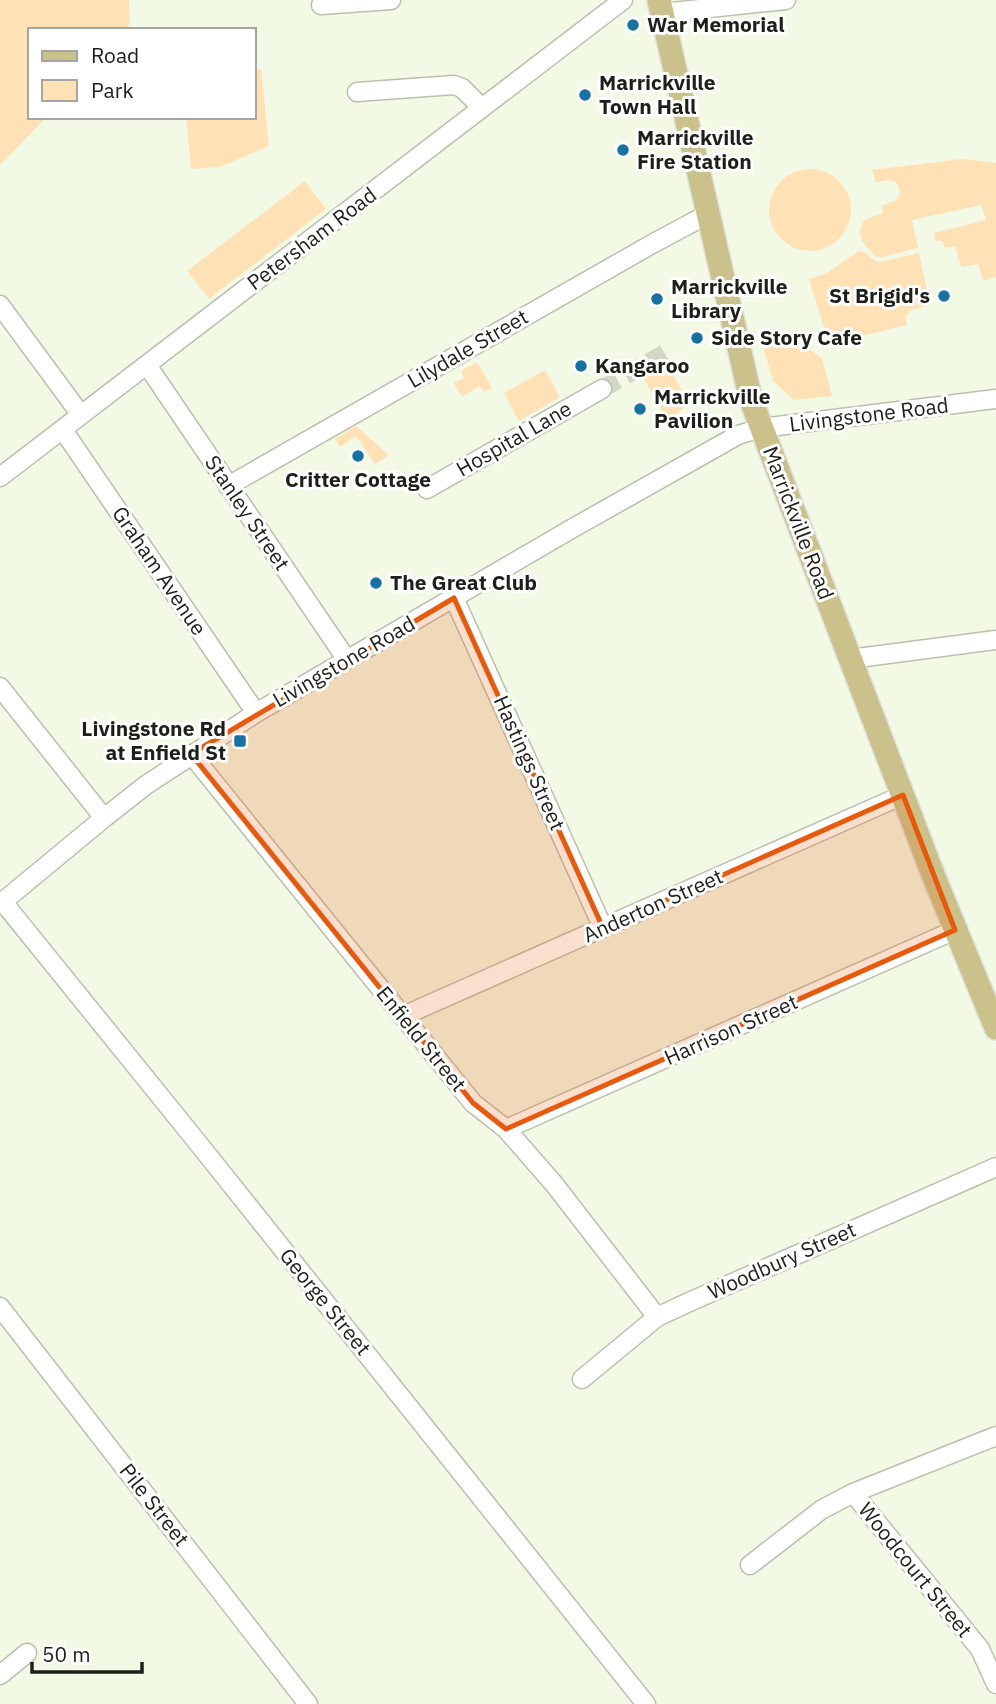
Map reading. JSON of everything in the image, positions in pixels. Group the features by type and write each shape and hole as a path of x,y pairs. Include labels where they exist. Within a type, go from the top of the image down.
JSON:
{"main road":[{"name":"Marrickville Road","path":"661,6 751,400 955,930 994,1016"}],"street":[{"path":"321,5 391,0"},
{"name":"Petersham Road","path":"0,477 623,0"},
{"path":"661,6 786,0"},
{"path":"357,92 454,85 462,88 482,108"},
{"name":"Lilydale Street","path":"229,486 708,214"},
{"path":"0,305 81,415"},
{"name":"Stanley Street","path":"147,365 347,660"},
{"name":"Hospital Lane","path":"427,489 602,388"},
{"name":"Livingstone Road","path":"1,903 146,785 191,754 256,713 573,528 738,435 761,428 996,400"},
{"name":"Graham Avenue","path":"63,430 256,713"},
{"name":"Hastings Street","path":"454,598 603,928"},
{"path":"850,659 996,640"},
{"path":"0,687 104,818"},
{"name":"Enfield Street","path":"191,754 473,1102 506,1129 554,1184 657,1317"},
{"name":"Anderton Street","path":"403,1016 903,795"},
{"name":"George Street","path":"1,903 227,1180 646,1704"},
{"name":"Harrison Street","path":"506,1129 955,930"},
{"name":"Woodbury Street","path":"582,1379 657,1317 996,1167"},
{"name":"Pile Street","path":"0,1307 308,1704"},
{"name":"Woodcourt Street","path":"750,1565 821,1510 853,1493 996,1436"},
{"name":"Woodcourt Street","path":"853,1493 980,1649 996,1684"},
{"path":"0,1675 27,1653"}],"highlighted area":[{"path":"454,598 603,928 903,795 955,930 506,1129 473,1103 191,754"}],"green space":[{"path":"0,0 129,0 128,28 28,28 28,119 45,119 0,165"},
{"path":"261,69 269,146 220,167 191,169 186,119 256,119 256,70"},
{"path":"962,159 996,163 996,277 983,281 978,264 961,267 955,246 945,248 942,241 935,241 934,233 986,220 981,205 912,220 918,248 876,257 862,241 860,231 864,220 883,213 882,206 896,200 900,193 895,182 876,183 872,170"},
{"path":"802,169 818,169 833,176 844,187 851,202 848,226 839,239 818,251 802,251 787,244 776,233 769,218 769,202 776,187 787,176"},
{"path":"305,181 326,209 209,299 187,271"},
{"path":"859,251 880,262 919,253 930,305 908,311 909,314 905,316 907,325 858,337 857,334 842,337 824,327 809,279 827,273"},
{"path":"787,334 822,358 832,396 794,400 773,381 761,339"},
{"path":"665,360 689,403 670,421 641,374"},
{"path":"477,362 492,388 484,392 480,386 462,397 454,383 464,378 461,371"},
{"path":"545,370 560,397 519,421 504,393"},
{"path":"356,426 389,455 375,464 356,436 340,447 335,439"}],"tunnel":[{"path":"602,389 665,353"}],"place":[{"name":"War Memorial","path":"633,25"},
{"name":"Marrickville Town Hall","path":"585,95"},
{"name":"Marrickville Fire Station","path":"623,150"},
{"name":"St Brigid's","path":"944,296"},
{"name":"Marrickville Library","path":"657,299"},
{"name":"Side Story Cafe","path":"697,338"},
{"name":"Kangaroo","path":"581,366"},
{"name":"Marrickville Pavilion","path":"640,409"},
{"name":"Critter Cottage","path":"358,456"},
{"name":"The Great Club","path":"376,583"},
{"name":"Livingstone Rd at Enfield St","path":"240,741"}]}
